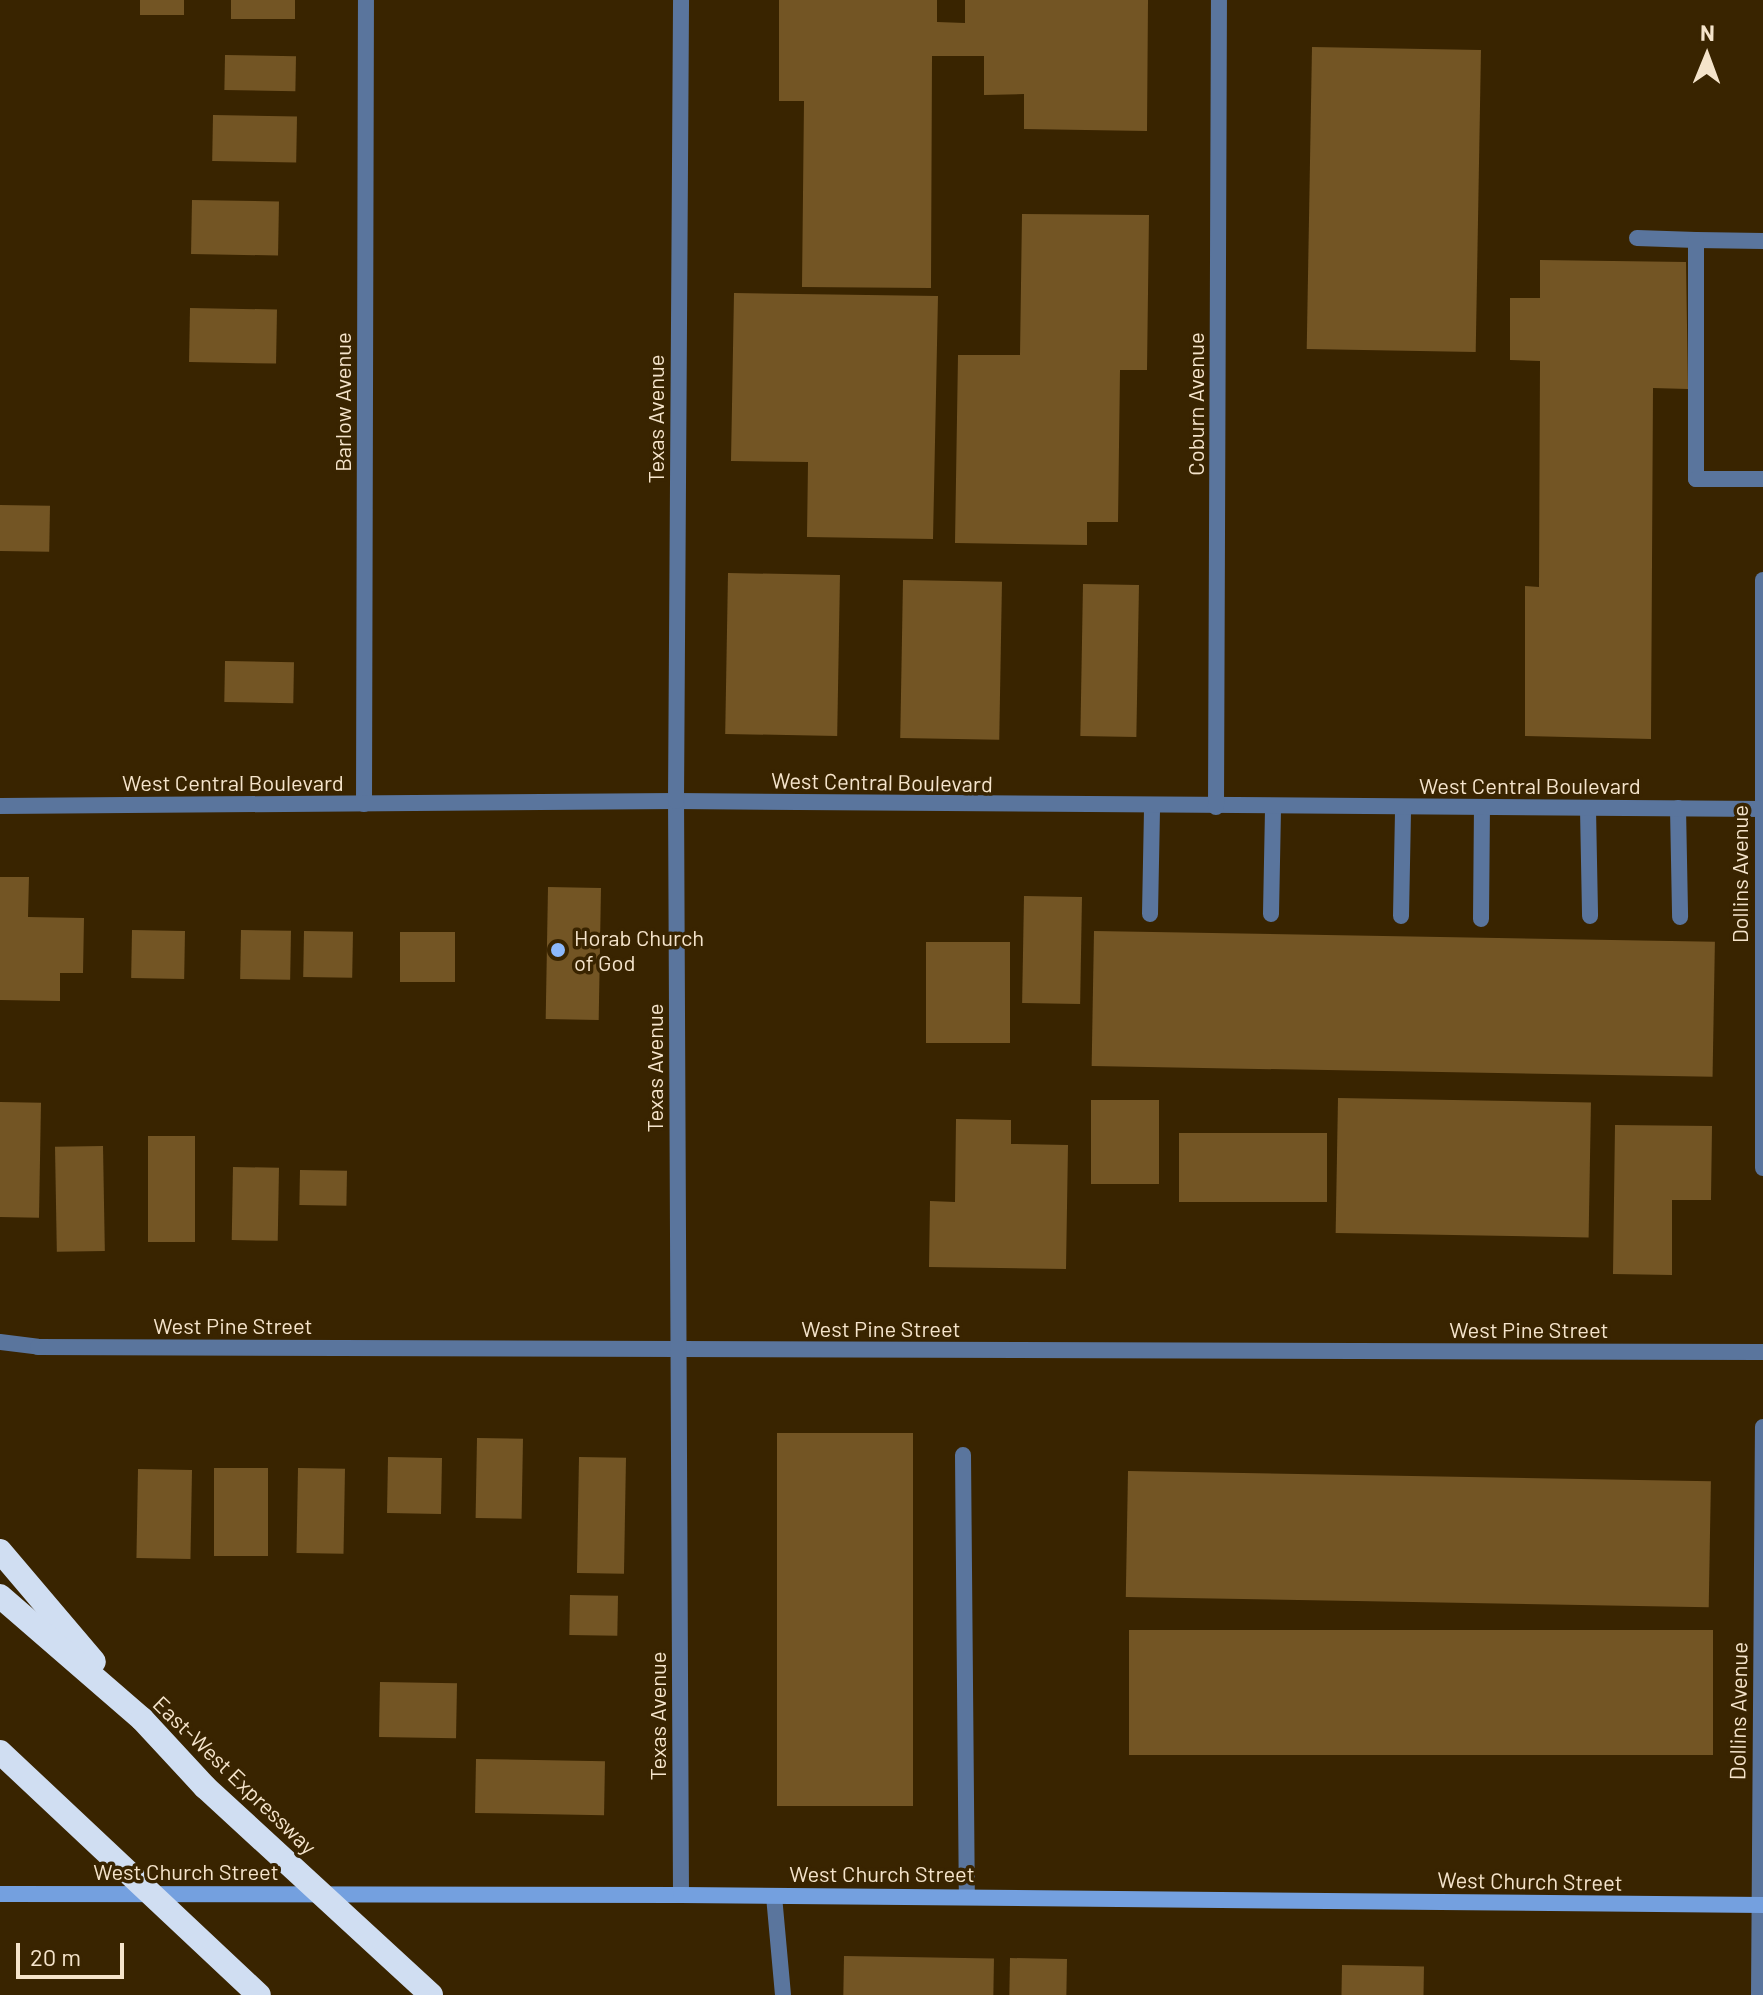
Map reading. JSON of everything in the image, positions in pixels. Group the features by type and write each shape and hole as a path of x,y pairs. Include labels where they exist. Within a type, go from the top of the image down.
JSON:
{"highway":[{"path":"0,1551 142,1719"},
{"name":"East-West Expressway","path":"0,1596 142,1719 205,1787 431,1995"},
{"path":"0,1752 259,1995"},
{"path":"0,1769 61,1806"}],"street":[{"name":"Barlow Avenue","path":"364,804 366,0"},
{"name":"Texas Avenue","path":"681,0 676,801 681,1895"},
{"name":"Coburn Avenue","path":"1216,807 1219,0"},
{"path":"1637,238 1763,241"},
{"path":"1696,240 1696,479 1763,479"},
{"name":"Dollins Avenue","path":"1763,580 1763,1168"},
{"name":"West Central Boulevard","path":"0,806 676,801 1273,808 1762,809"},
{"path":"1150,914 1152,807"},
{"path":"1271,914 1273,808"},
{"path":"1401,916 1403,808"},
{"path":"1481,919 1482,808"},
{"path":"1678,808 1680,917"},
{"path":"1588,809 1590,916"},
{"name":"West Pine Street","path":"0,1342 54,1347 1763,1352"},
{"name":"Dollins Avenue","path":"1759,1995 1763,1427"},
{"path":"963,1455 967,1897"},
{"name":"West Church Street","path":"0,1894 681,1895 1761,1905"},
{"path":"774,1896 779,1985 783,1995"}],"building":[{"path":"140,0 184,0 184,15 140,15"},
{"path":"231,0 295,0 295,19 231,19"},
{"path":"779,0 937,0 937,22 965,23 965,0 1148,0 1147,131 1024,129 1024,94 984,95 984,56 932,56 931,288 802,287 804,101 779,101"},
{"path":"1312,47 1481,50 1476,352 1307,349"},
{"path":"225,55 296,56 295,91 224,90"},
{"path":"213,115 297,116 296,162 212,161"},
{"path":"192,200 279,202 278,256 191,254"},
{"path":"1022,214 1149,215 1147,370 1120,370 1118,522 1087,522 1087,545 955,543 958,355 1020,355"},
{"path":"1540,260 1686,262 1688,389 1653,388 1651,739 1525,736 1525,586 1539,587 1540,361 1510,360 1510,298 1540,298"},
{"path":"734,293 938,296 933,539 807,537 808,462 731,461"},
{"path":"190,308 277,310 276,364 189,362"},
{"path":"0,505 50,506 49,552 0,551"},
{"path":"728,573 840,575 837,736 725,734"},
{"path":"903,580 1002,582 999,740 900,738"},
{"path":"1083,584 1139,585 1136,737 1080,736"},
{"path":"225,661 294,662 293,703 224,702"},
{"path":"0,877 29,877 28,917 84,918 83,973 60,973 60,1001 0,1000"},
{"path":"548,887 601,888 599,1020 546,1019"},
{"path":"1024,896 1082,897 1080,1004 1022,1003"},
{"path":"132,930 185,931 184,979 131,978"},
{"path":"241,930 291,931 290,980 240,979"},
{"path":"304,931 353,932 352,978 303,977"},
{"path":"1094,931 1715,942 1713,1077 1092,1066"},
{"path":"400,932 455,932 455,982 400,982"},
{"path":"926,942 1010,942 1010,1043 926,1043"},
{"path":"1338,1098 1591,1102 1589,1237 1336,1233"},
{"path":"1091,1100 1159,1100 1159,1184 1091,1184"},
{"path":"0,1102 41,1103 39,1218 0,1217"},
{"path":"956,1119 1011,1120 1011,1144 1068,1145 1066,1269 929,1267 930,1201 955,1202"},
{"path":"1615,1125 1712,1126 1711,1200 1672,1200 1672,1275 1613,1274"},
{"path":"1179,1133 1327,1133 1327,1202 1179,1202"},
{"path":"148,1136 195,1136 195,1242 148,1242"},
{"path":"103,1146 105,1251 57,1252 55,1147"},
{"path":"233,1167 279,1168 278,1241 232,1240"},
{"path":"300,1170 347,1171 346,1206 299,1205"},
{"path":"777,1433 913,1433 913,1806 777,1806"},
{"path":"477,1438 523,1439 522,1519 476,1518"},
{"path":"388,1457 442,1458 441,1514 387,1513"},
{"path":"579,1457 626,1458 624,1574 577,1573"},
{"path":"214,1468 268,1468 268,1556 214,1556"},
{"path":"298,1468 345,1469 344,1554 297,1553"},
{"path":"138,1469 192,1470 190,1559 136,1558"},
{"path":"1128,1471 1711,1481 1709,1607 1126,1597"},
{"path":"570,1595 618,1596 617,1636 569,1635"},
{"path":"1129,1630 1713,1630 1713,1755 1129,1755"},
{"path":"380,1682 457,1683 456,1738 379,1737"},
{"path":"476,1759 605,1761 604,1815 475,1813"},
{"path":"844,1956 994,1959 993,1995 843,1995"},
{"path":"1010,1958 1067,1959 1066,1995 1009,1995"},
{"path":"1342,1965 1424,1966 1423,1995 1341,1995"}],"place":[{"name":"Horab Church of God","path":"558,950"}]}
